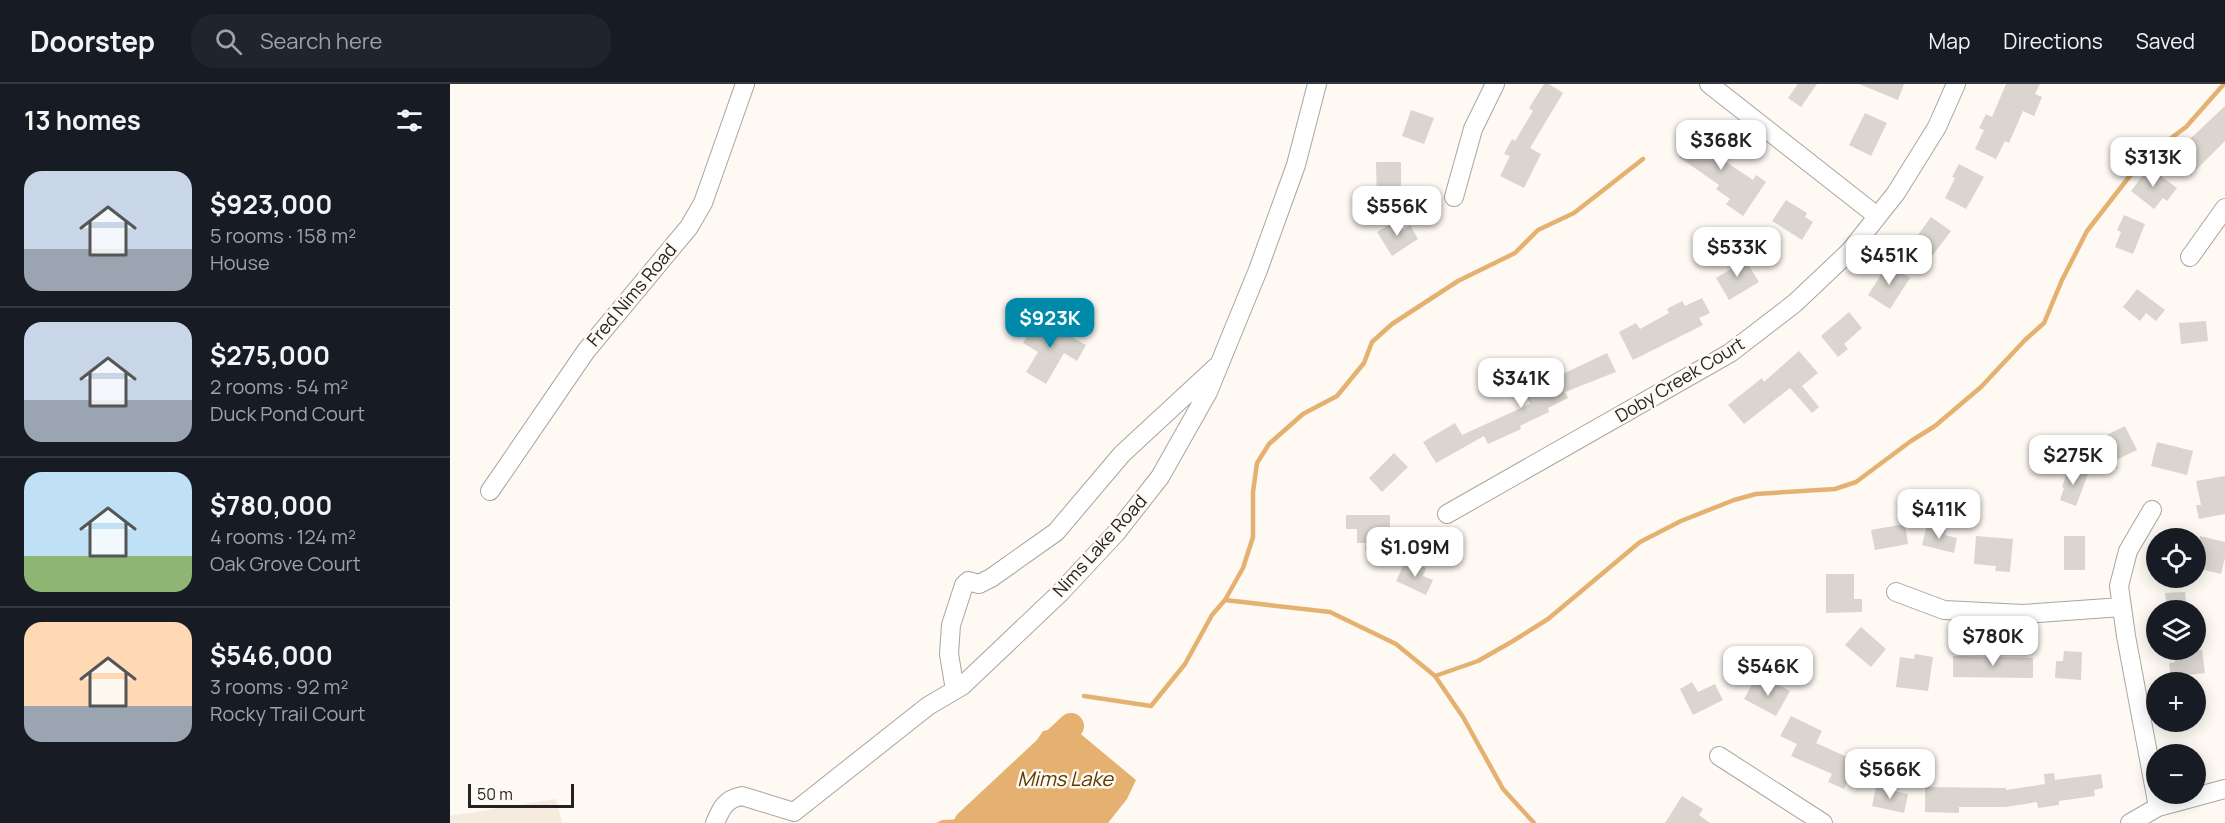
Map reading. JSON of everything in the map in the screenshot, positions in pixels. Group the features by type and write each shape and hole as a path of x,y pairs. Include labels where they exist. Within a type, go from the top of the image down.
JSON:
{"street":[{"name":"Fred Nims Road","path":"490,491 586,351 689,228 703,203 745,84"},
{"name":"Nims Lake Road","path":"715,823 721,807 735,797 742,796 794,812 928,706 955,690 1017,634 1116,533 1160,477 1208,392 1277,219 1296,165 1317,84"},
{"path":"1454,197 1473,129 1495,84"},
{"path":"1709,84 1877,216"},
{"name":"Doby Creek Court","path":"1447,514 1730,353 1795,303 1850,251 1896,193 1937,128 1956,84"},
{"path":"2190,256 2225,208"},
{"path":"955,690 949,654 951,625 964,585 968,581 979,584 991,578 1056,532 1122,454 1219,364"},
{"path":"2152,510 2128,551 2119,586 2158,807"},
{"path":"1896,592 1944,610 2023,614 2122,607"},
{"path":"1719,756 1823,823"},
{"path":"2130,823 2158,807 2225,789"}],"shaded area":[{"path":"556,799 562,823 450,823 450,816"}],"water":[{"name":"Mims Lake","path":"1071,726 1136,780 1127,799 1108,823 936,823 942,820 964,819 995,804 1043,731"}],"building":[{"path":"1544,84 1549,84 1563,93 1530,148 1541,154 1524,188 1500,176 1510,156 1504,154 1512,139 1515,141 1533,111 1529,108"},
{"path":"1798,84 1817,84 1801,107 1788,98"},
{"path":"1859,84 1904,84 1898,100"},
{"path":"2006,84 2040,84 2035,94 2042,97 2034,116 2023,111 2009,143 2005,141 1996,159 1975,149 1984,130 1979,128 1986,114 1992,117"},
{"path":"2225,106 2225,141 2191,175 2172,156"},
{"path":"1411,110 1434,118 1424,144 1402,136"},
{"path":"1865,113 1887,123 1871,156 1849,145"},
{"path":"1693,127 1721,147 1716,155 1753,180 1756,175 1766,182 1743,216 1726,204 1730,199 1716,189 1719,185 1679,157 1684,149 1680,146"},
{"path":"1376,162 1401,162 1401,191 1394,191 1395,201 1377,201"},
{"path":"1959,164 1984,177 1966,209 1945,198"},
{"path":"2149,167 2177,188 2167,201 2163,198 2154,209 2131,191"},
{"path":"1786,200 1807,213 1805,217 1813,222 1802,240 1772,221"},
{"path":"2124,215 2145,224 2133,254 2115,247 2121,232 2117,230"},
{"path":"1931,217 1951,231 1929,260 1910,246"},
{"path":"1397,220 1403,230 1410,225 1418,239 1392,256 1377,232"},
{"path":"1741,253 1759,282 1729,300 1716,278 1731,269 1727,262"},
{"path":"1888,264 1910,278 1890,309 1868,295"},
{"path":"2137,289 2165,310 2156,321 2146,313 2140,321 2123,307"},
{"path":"1702,298 1710,313 1699,318 1703,325 1633,360 1619,332 1636,323 1640,329 1669,313 1667,309 1682,301 1685,306"},
{"path":"1849,312 1862,328 1844,344 1848,349 1838,357 1821,336"},
{"path":"1038,318 1086,345 1077,361 1064,353 1046,384 1026,372 1038,352 1023,343"},
{"path":"2206,321 2208,341 2181,344 2179,323"},
{"path":"1799,351 1818,373 1802,386 1819,407 1812,413 1790,388 1744,424 1728,405 1762,378 1764,382"},
{"path":"1607,353 1616,372 1565,392 1568,398 1548,408 1549,412 1520,426 1521,429 1488,444 1484,436 1436,463 1423,442 1455,423 1462,435 1530,404 1522,387 1543,376 1546,382"},
{"path":"2125,426 2137,450 2114,461 2118,468 2105,474 2090,443"},
{"path":"2157,442 2193,451 2187,475 2151,466"},
{"path":"1394,453 1408,467 1382,492 1369,478"},
{"path":"2069,467 2088,474 2076,506 2060,500"},
{"path":"2225,476 2225,514 2199,519 2196,505 2201,505 2196,481"},
{"path":"1346,515 1390,515 1390,551 1365,551 1366,543 1357,543 1357,529 1346,529"},
{"path":"1905,524 1908,544 1875,550 1871,530"},
{"path":"1927,525 1946,530 1945,535 1957,538 1954,553 1922,545"},
{"path":"1976,536 2013,539 2010,572 1995,571 1996,566 1974,564"},
{"path":"2064,536 2085,536 2085,570 2064,570"},
{"path":"2206,537 2225,542 2225,558 2221,574 2206,570"},
{"path":"1405,562 1426,568 1423,576 1433,580 1426,595 1396,581"},
{"path":"1826,574 1854,574 1854,599 1862,599 1862,612 1826,613"},
{"path":"2185,592 2186,600 2166,600 2165,593"},
{"path":"1861,627 1886,649 1871,667 1845,645"},
{"path":"2064,651 2082,652 2081,680 2055,678 2056,661 2063,661"},
{"path":"1915,654 1933,657 1928,691 1896,687 1900,657 1914,659"},
{"path":"1953,656 2033,658 2033,678 1953,677"},
{"path":"2175,660 2203,660 2205,672 2170,672 2169,663 2175,662"},
{"path":"1754,681 1769,689 1773,682 1790,691 1776,716 1744,699"},
{"path":"1692,682 1698,692 1715,684 1723,700 1693,715 1680,689"},
{"path":"1791,716 1822,731 1816,743 1856,761 1844,789 1828,782 1832,774 1791,756 1797,744 1780,736"},
{"path":"2054,773 2055,780 2101,774 2103,788 2094,790 2095,796 2059,801 2059,805 2038,808 2037,802 2006,807 1959,807 1959,813 1925,812 1925,787 2006,788 2006,790 2045,784 2044,774"},
{"path":"1876,787 1908,794 1904,813 1872,806"},
{"path":"1682,796 1703,809 1699,815 1710,823 1665,823"}],"waterway":[{"path":"1435,676 1478,661 1548,619 1640,542 1681,521 1734,500 1756,494 1835,489 1856,482 1935,426 1981,387 2044,323 2062,280 2087,231 2143,159 2186,127 2224,84"},
{"path":"1084,696 1151,706 1185,664 1212,615 1225,600 1243,568 1253,537 1253,492 1257,463 1269,444 1303,414 1337,396 1364,363 1372,342 1392,324 1458,281 1515,253 1538,230 1574,213 1643,159"},
{"path":"1225,600 1330,612 1396,644 1435,676 1463,717 1503,789 1534,823"},
{"path":"967,823 1071,726"}]}
